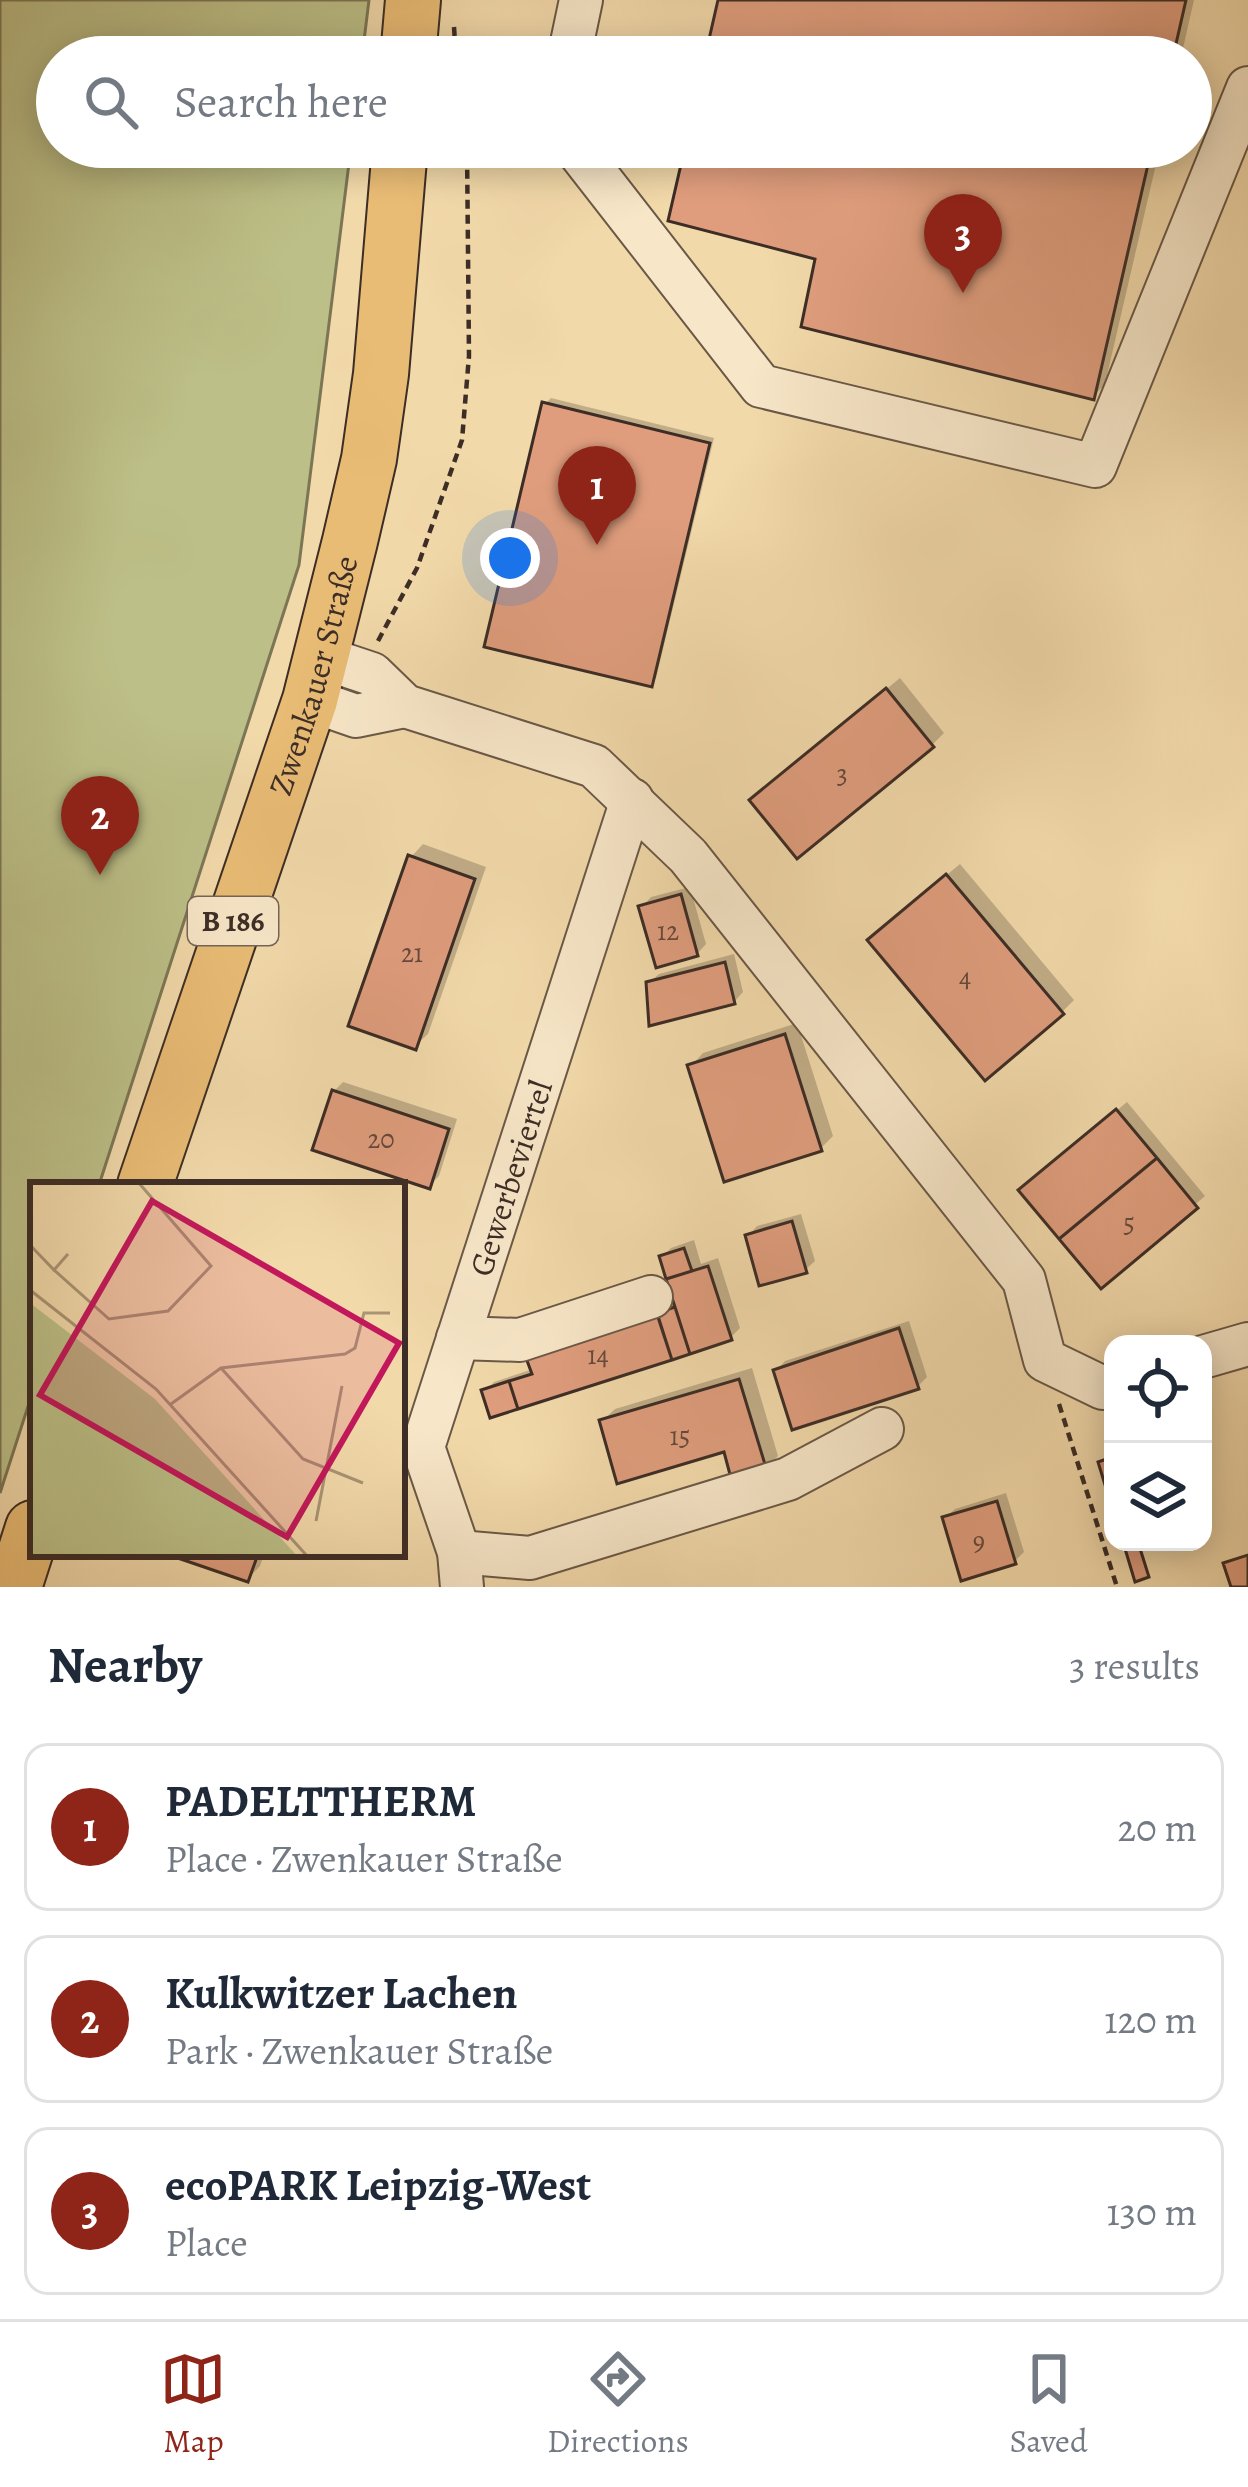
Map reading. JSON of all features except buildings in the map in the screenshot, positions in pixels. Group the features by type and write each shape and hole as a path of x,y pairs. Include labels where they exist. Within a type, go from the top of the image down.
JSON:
{"main road":[{"path":"409,36 412,0"},
{"name":"Zwenkauer Straße","path":"146,1182 332,677 381,374 398,168"},
{"path":"14,1587 30,1537"}],"lane":[{"path":"573,36 581,0"},
{"path":"591,168 761,386 1095,466 1248,88"},
{"path":"405,706 356,716 332,677 371,674 405,706 594,766 632,800 688,856 1024,1280 1045,1360 1104,1388"},
{"name":"Gewerbeviertel","path":"461,1570 423,1447 632,800"},
{"path":"458,1338 520,1340 651,1297"},
{"path":"1212,1355 1248,1345"},
{"path":"433,1587 461,1570 530,1558 788,1479 882,1430"}],"path":[{"path":"332,677 417,568 462,440 470,356 467,168"},
{"path":"1045,1360 1117,1587"}],"green space":[{"path":"0,0 369,0 365,36 36,36 36,168 348,168 299,565 100,1182 30,1182 30,1400 0,1493"}],"place":[{"name":"ecoPARK Leipzig-West","path":"963,293"},
{"name":"PADELTTHERM","path":"597,545"},
{"name":"Kulkwitzer Lachen","path":"100,875"}]}
